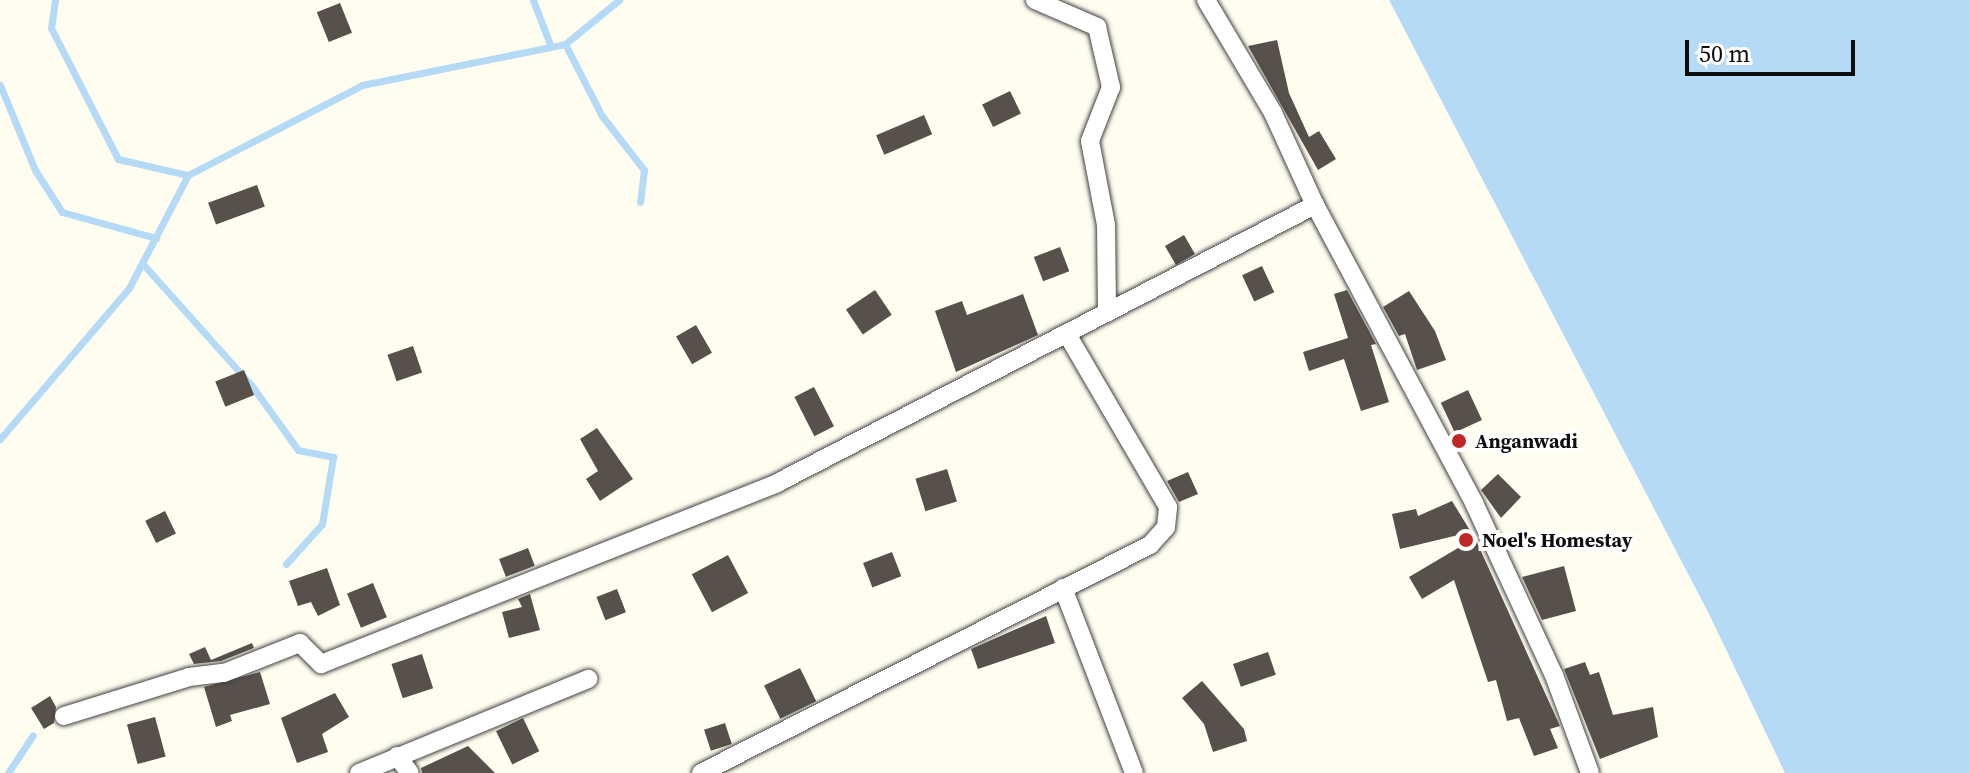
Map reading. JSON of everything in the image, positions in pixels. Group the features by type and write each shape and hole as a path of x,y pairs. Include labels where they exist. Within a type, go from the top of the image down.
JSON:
{"street":[{"path":"1035,0 1097,27 1111,87 1090,141 1106,225 1107,313"},
{"path":"1206,0 1273,113 1315,205 1474,503 1554,675 1590,773"},
{"path":"64,716 189,677 224,673 300,643 321,664 777,483 1315,205"},
{"path":"701,773 755,750 1150,545 1166,527 1168,507 1067,334"},
{"path":"1063,588 1134,773"},
{"path":"359,773 588,679"},
{"path":"397,756 410,773"}],"water":[{"path":"1389,0 1969,0 1969,773 1785,773 1710,616"}],"building":[{"path":"340,3 352,33 329,42 317,12"},
{"path":"1277,40 1289,93 1309,137 1319,131 1336,159 1318,170 1248,46"},
{"path":"1010,91 1021,113 993,127 982,105"},
{"path":"924,115 932,134 884,155 876,135"},
{"path":"257,185 265,207 216,224 208,203"},
{"path":"1184,235 1195,254 1176,265 1165,246"},
{"path":"1060,247 1069,271 1043,281 1034,257"},
{"path":"1262,266 1274,292 1254,302 1242,275"},
{"path":"875,290 892,315 863,334 846,310"},
{"path":"1347,290 1376,344 1371,345 1389,402 1361,411 1344,359 1309,371 1303,352 1348,338 1334,294"},
{"path":"1409,291 1435,331 1446,360 1417,370 1405,334 1399,336 1383,307"},
{"path":"1023,294 1038,335 956,372 935,311 962,301 967,315"},
{"path":"696,325 712,353 692,364 676,336"},
{"path":"413,346 422,372 397,381 387,355"},
{"path":"244,370 254,395 225,407 215,382"},
{"path":"814,387 834,426 814,436 794,397"},
{"path":"1468,390 1482,420 1455,433 1441,403"},
{"path":"597,428 633,479 600,501 586,479 598,471 580,439"},
{"path":"947,469 957,502 925,511 915,479"},
{"path":"1188,472 1198,494 1179,502 1167,481"},
{"path":"1498,474 1521,497 1501,518 1481,490"},
{"path":"1452,501 1471,532 1400,549 1392,514 1416,509 1418,516"},
{"path":"165,511 176,533 156,543 145,521"},
{"path":"1475,538 1560,726 1550,729 1558,748 1534,756 1519,718 1507,721 1496,680 1488,682 1454,580 1422,599 1409,577"},
{"path":"528,548 535,566 506,577 499,559"},
{"path":"892,552 901,576 872,587 863,563"},
{"path":"728,555 748,593 712,612 692,574"},
{"path":"1564,566 1576,611 1542,620 1522,577"},
{"path":"327,568 340,605 318,616 311,602 298,606 289,581"},
{"path":"373,583 387,617 361,628 347,593"},
{"path":"617,589 626,612 605,620 596,597"},
{"path":"530,594 540,630 509,638 502,612 522,607 518,599"},
{"path":"1046,616 1055,643 978,669 971,649"},
{"path":"252,643 254,648 221,661 194,664 189,654 205,647 211,660"},
{"path":"1268,652 1276,675 1241,687 1233,664"},
{"path":"422,654 433,688 403,698 392,664"},
{"path":"1585,662 1590,675 1599,672 1613,715 1653,707 1658,737 1600,759 1564,669"},
{"path":"800,668 816,701 780,719 764,686"},
{"path":"260,672 270,704 230,715 232,721 216,727 204,687"},
{"path":"1202,681 1244,729 1247,741 1213,752 1204,724 1182,698"},
{"path":"335,693 349,717 322,734 328,752 297,763 281,718"},
{"path":"50,696 56,707 54,723 44,729 31,708"},
{"path":"155,717 166,757 138,764 127,725"},
{"path":"523,718 539,751 512,764 496,731"},
{"path":"725,723 732,744 711,751 704,730"},
{"path":"468,746 495,773 422,773 421,768"}],"waterway":[{"path":"55,0 51,28 118,159 188,175"},
{"path":"533,0 551,47"},
{"path":"0,439 129,288 188,175 362,85 565,44 619,0"},
{"path":"565,44 602,116 644,170 640,202"},
{"path":"0,85 35,170 62,212 156,238"},
{"path":"142,263 252,386 298,450 333,457 322,524 286,564"},
{"path":"8,773 33,735"}],"place":[{"name":"Anganwadi","path":"1459,441"},
{"name":"Noel's Homestay","path":"1466,540"}]}
